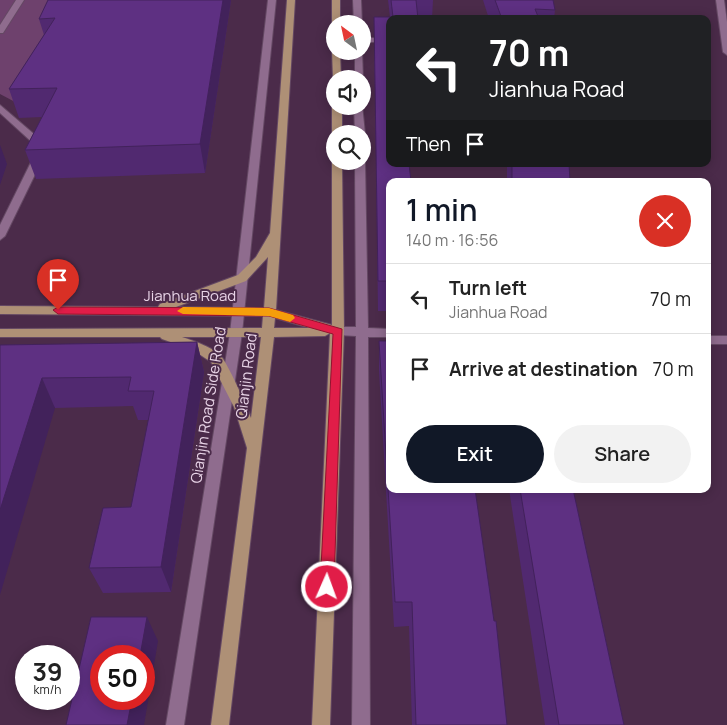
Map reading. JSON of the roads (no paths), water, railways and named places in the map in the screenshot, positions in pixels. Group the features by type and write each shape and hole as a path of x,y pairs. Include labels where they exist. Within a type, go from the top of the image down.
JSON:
{"main road":[{"name":"Qianjin Road","path":"220,725 268,334 291,0"},
{"path":"336,0 336,15"},
{"path":"321,725 338,331 337,170"},
{"path":"154,311 242,278 260,259 275,229"},
{"name":"Jianhua Road","path":"0,310 269,312 338,331"},
{"path":"0,333 268,334 338,331"},
{"path":"159,333 197,347 216,359 241,407 254,448"}],"street":[{"path":"0,31 20,0"},
{"name":"Qianjin Road Side Road","path":"175,725 236,333 272,0"},
{"path":"357,0 358,15"},
{"path":"720,0 727,52"},
{"path":"371,40 386,40"},
{"path":"0,108 39,142 40,154 0,236"},
{"path":"360,170 362,332 361,725"},
{"path":"338,331 386,333"},
{"path":"711,340 727,340"}]}
